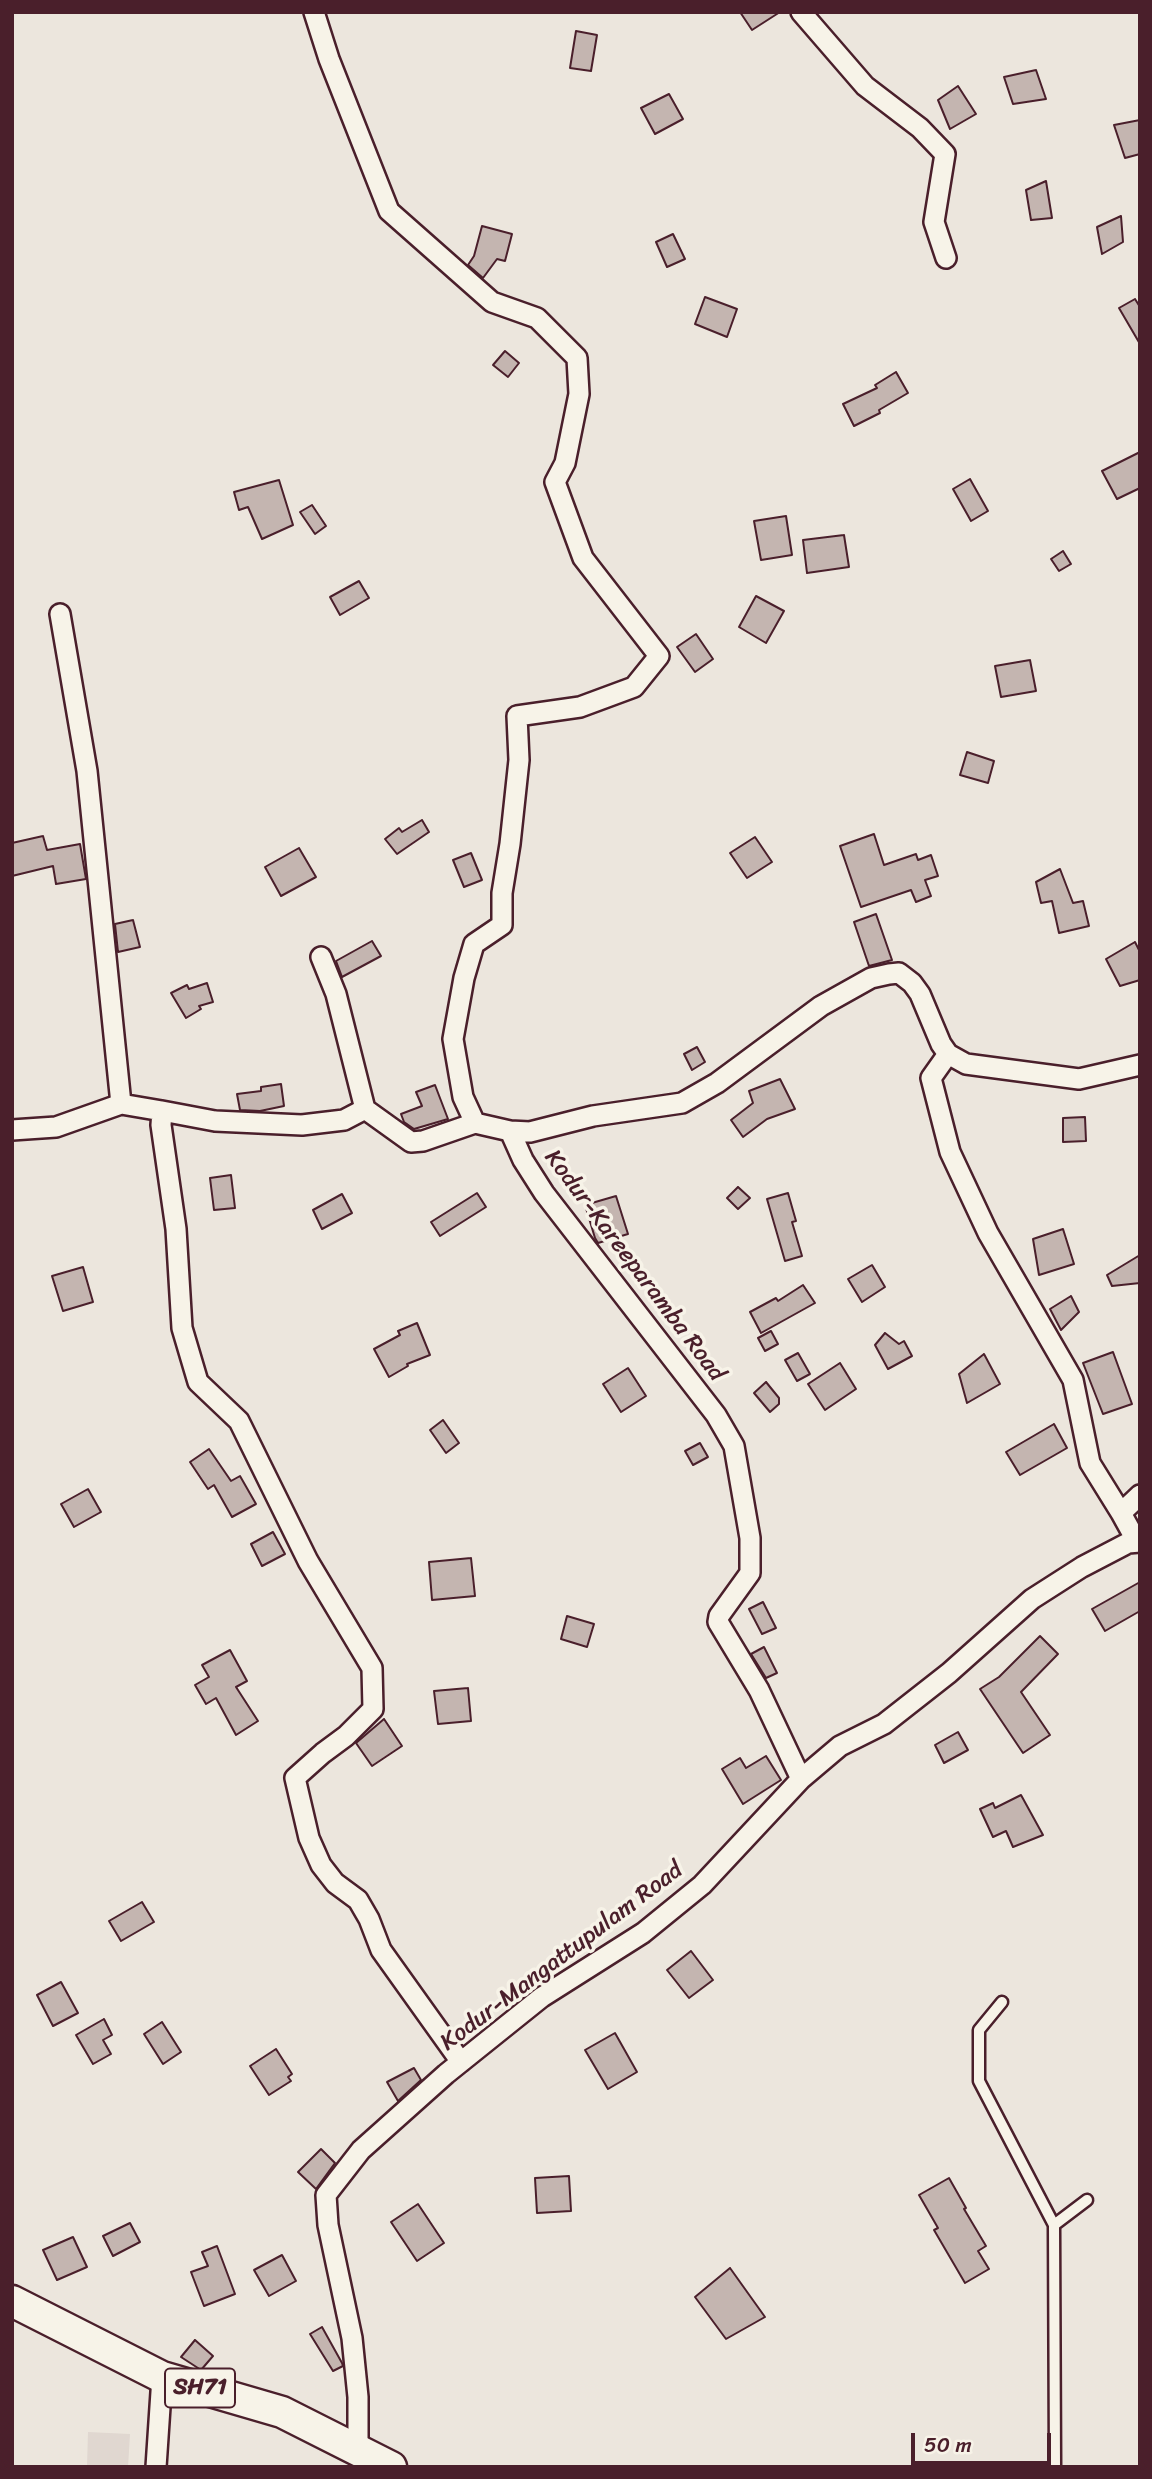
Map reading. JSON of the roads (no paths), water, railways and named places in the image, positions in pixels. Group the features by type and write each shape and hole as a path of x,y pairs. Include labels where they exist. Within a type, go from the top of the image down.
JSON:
{"main road":[{"name":"SH71","path":"12,2301 162,2377 282,2412 391,2467"}],"street":[{"path":"314,12 329,59 389,211 492,302 537,318 577,358 579,394 565,463 555,482 583,558 659,656 635,687 580,707 517,716 519,760 502,893 502,925 474,944 464,978 453,1040 463,1097 475,1123"},
{"path":"801,12 865,86 920,128 945,154 934,222 946,258"},
{"path":"60,614 87,771 121,1104"},
{"path":"321,957 337,994 365,1109 411,1142 423,1141 475,1123 510,1131"},
{"name":"Kodur-Kareeparamba Road","path":"801,1779 758,1690 718,1622 719,1616 750,1573 750,1538 734,1446 716,1415 544,1193 523,1160 510,1131 530,1132 593,1116 682,1103 717,1083 821,1006 871,978 889,974 899,973 912,983 948,1054"},
{"path":"1139,1542 1090,1463 1073,1380 988,1233 950,1152 931,1078 948,1054 966,1064 1079,1079 1140,1065"},
{"path":"12,1130 56,1127 121,1104 215,1121 302,1125 344,1120 365,1109"},
{"path":"162,1111 161,1125 176,1229 182,1328 198,1382 239,1421 308,1561 372,1668 373,1709 346,1736 295,1778 309,1838 321,1865 335,1883 358,1900 369,1919 380,1950 461,2062"},
{"path":"1121,1513 1140,1495"},
{"name":"Kodur-Mangattupulam Road","path":"358,2450 358,2397 352,2338 328,2225 326,2195 361,2150 461,2062 542,1997 643,1933 702,1885 801,1779 840,1746 884,1724 949,1674 1032,1599 1082,1567 1128,1544 1139,1542"},
{"path":"156,2467 162,2377"}],"lane":[{"path":"1002,2002 979,2030 979,2081 1054,2225 1055,2467"},
{"path":"1054,2225 1087,2200"}]}
